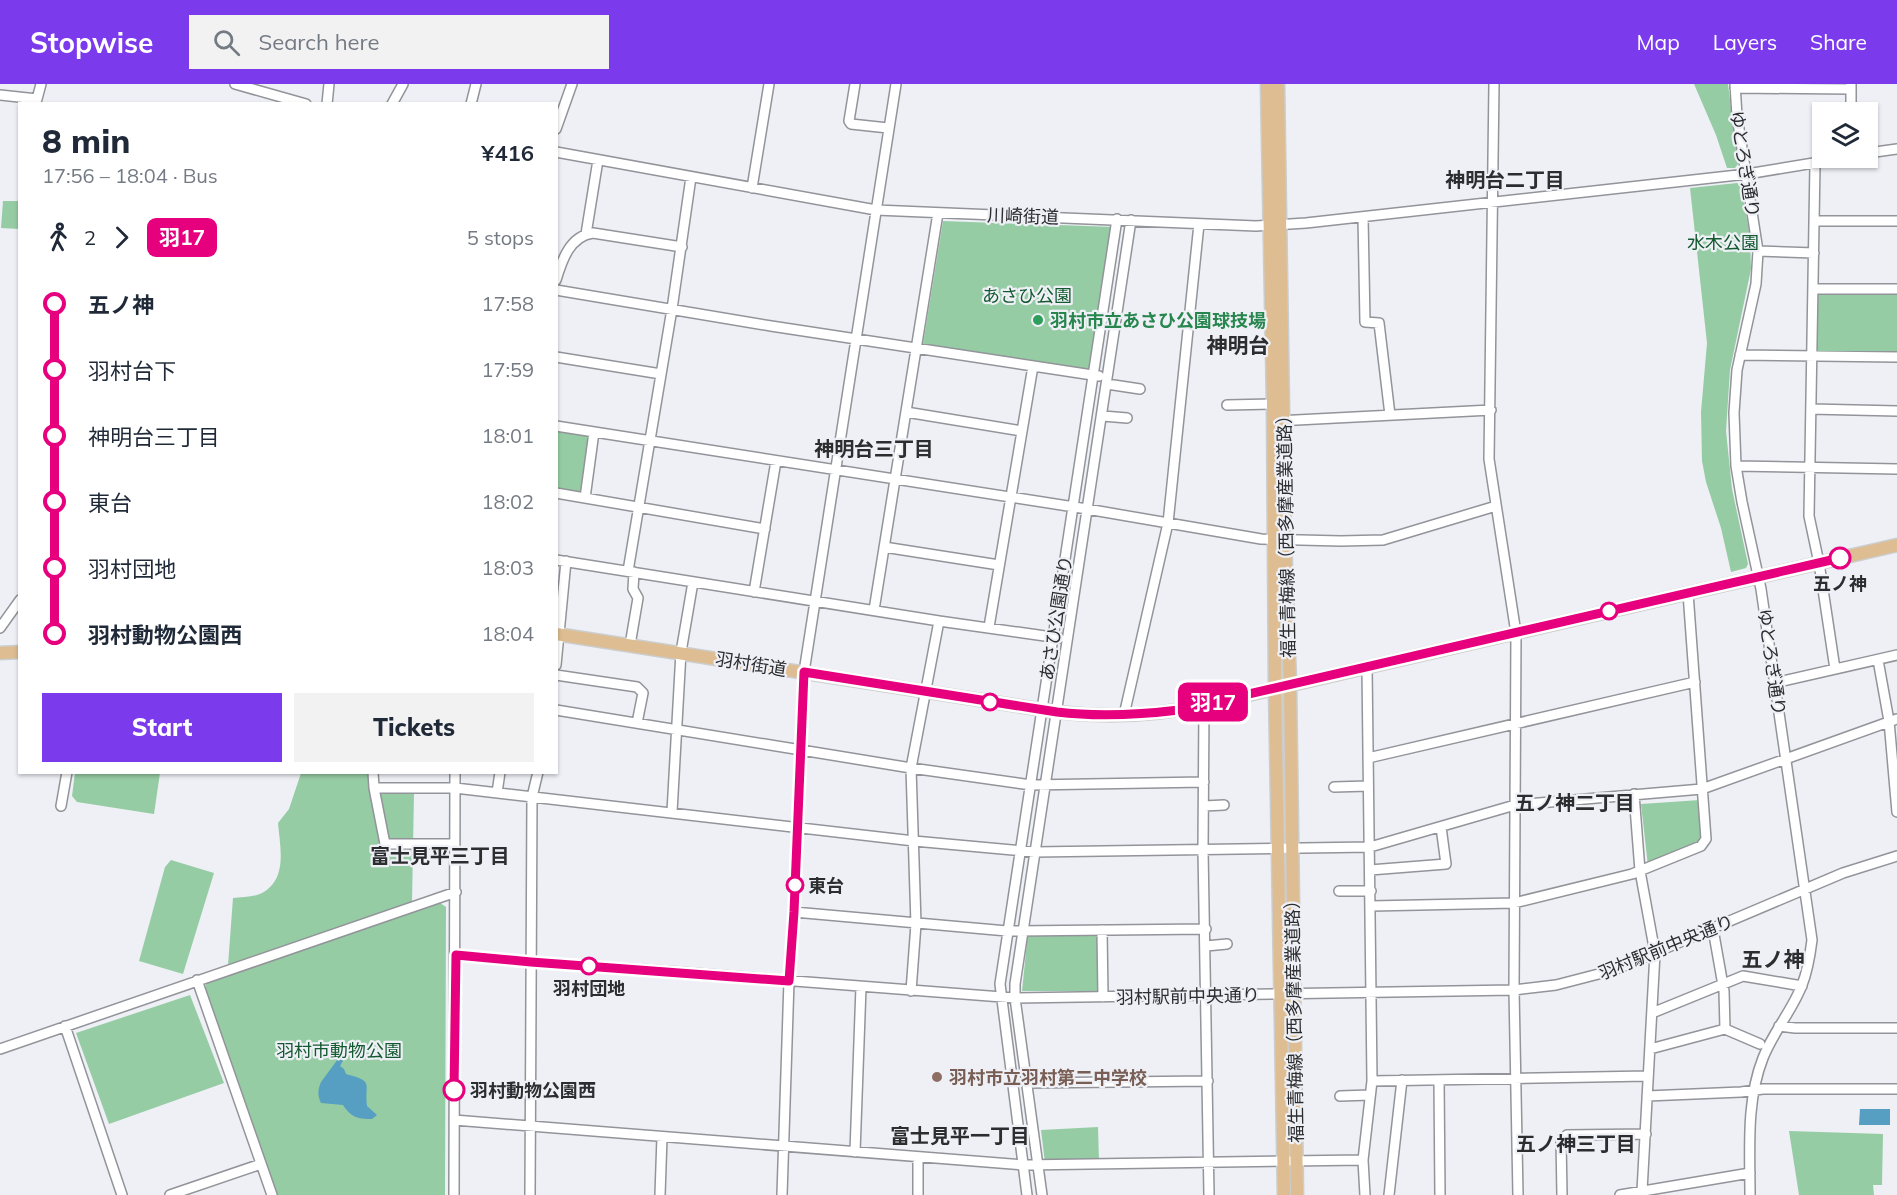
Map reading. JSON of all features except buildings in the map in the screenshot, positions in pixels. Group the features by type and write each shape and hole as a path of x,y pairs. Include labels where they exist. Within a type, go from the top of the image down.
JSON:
{"main road":[{"name":"福生青梅線（西多摩産業道路）","path":"1267,84 1275,225 1280,540 1275,688 1294,994 1290,1162 1284,1195"},
{"name":"福生青梅線（西多摩産業道路）","path":"1278,84 1273,404 1278,421"},
{"name":"福生青梅線（西多摩産業道路）","path":"1280,540 1290,684 1280,994 1290,1162 1297,1195"},
{"name":"羽村街道","path":"558,634 1043,710 1092,716 1124,715 1179,710 1204,705 1897,545"},
{"path":"0,653 18,652"}],"street":[{"path":"0,95 37,99 41,84"},
{"path":"235,84 256,87 300,102"},
{"path":"327,102 328,84"},
{"path":"393,102 403,84"},
{"path":"472,102 476,84"},
{"path":"558,123 572,84"},
{"path":"752,188 769,84"},
{"path":"855,84 849,121 851,124 888,128"},
{"path":"782,1195 789,981 804,672 896,84"},
{"path":"1494,84 1490,466 1516,633 1514,990 1518,1195"},
{"path":"1735,86 1851,86 1851,102"},
{"name":"ゆとろぎ通り","path":"1735,86 1737,116 1758,251 1756,284 1740,355 1734,413 1736,466 1759,578 1812,940 1808,968 1802,986 1763,1058 1754,1091 1751,1119 1750,1195"},
{"path":"1878,152 1897,149"},
{"name":"川崎街道","path":"558,152 876,210 1199,224 1275,225 1364,217 1747,174"},
{"path":"586,234 597,160"},
{"path":"1747,174 1812,164"},
{"path":"1815,168 1809,516 1819,563 1835,669"},
{"path":"630,645 638,598 633,589 631,572 639,507 682,248 691,177"},
{"path":"874,610 938,213"},
{"path":"1364,217 1365,322 1379,322 1390,415"},
{"name":"あさひ公園通り","path":"1027,1195 1000,984 1117,219"},
{"name":"あさひ公園通り","path":"1042,1195 1014,984 1103,416 1131,220"},
{"path":"1814,221 1897,221"},
{"path":"1124,715 1168,523 1199,224"},
{"path":"558,273 562,259 571,245 586,234 593,233 682,248"},
{"path":"1758,251 1814,253"},
{"path":"1813,289 1897,289"},
{"path":"558,290 1093,375 1140,389"},
{"path":"1740,355 1897,357"},
{"path":"558,357 661,374"},
{"path":"989,627 1033,366"},
{"path":"1227,405 1273,404"},
{"path":"1811,409 1897,411"},
{"path":"1278,421 1491,410"},
{"path":"906,412 1022,431"},
{"path":"1103,416 1127,418"},
{"path":"558,426 1280,540 1390,539 1496,506"},
{"path":"585,498 594,432"},
{"path":"754,592 776,461"},
{"path":"1736,466 1897,469"},
{"path":"558,493 765,529"},
{"path":"884,547 999,565"},
{"path":"558,634 561,561 815,602 1067,639"},
{"path":"672,812 681,652 693,582"},
{"path":"1371,906 1514,903 1640,871 1701,846 1706,839 1688,593"},
{"path":"0,628 18,603"},
{"path":"911,991 916,924 911,768 939,621"},
{"path":"1774,683 1897,655"},
{"path":"1878,660 1893,720 1897,813"},
{"path":"1365,1195 1363,1160 1372,1081 1367,667"},
{"path":"558,675 637,687 643,693 638,723"},
{"path":"1368,758 1695,682"},
{"path":"1204,705 1203,850 1209,1195"},
{"path":"558,711 1030,785 1204,782"},
{"path":"374,788 455,788 914,841 1035,852 1370,847 1515,805 1702,789 1893,720"},
{"path":"61,806 67,774"},
{"path":"373,774 385,844 455,844"},
{"path":"454,1195 455,774"},
{"path":"497,793 500,774"},
{"path":"530,1195 532,797 538,774"},
{"path":"1334,787 1368,786"},
{"path":"1634,795 1640,871 1655,953 1642,1191"},
{"path":"1204,806 1224,805"},
{"path":"1370,870 1446,864 1440,827"},
{"name":"羽村駅前中央通り","path":"456,955 1015,998 1514,990 1556,985 1614,970 1845,872 1897,856"},
{"path":"1339,891 1371,891"},
{"path":"0,1049 456,892"},
{"path":"794,912 1008,931 1206,929"},
{"path":"1713,929 1723,984 1725,1029"},
{"path":"1102,930 1103,997"},
{"path":"1206,946 1227,944"},
{"path":"1652,1013 1743,976 1802,986"},
{"path":"197,980 272,1195"},
{"path":"855,1152 861,987"},
{"path":"65,1026 122,1195"},
{"path":"1779,1026 1897,1028"},
{"path":"1650,1049 1725,1029 1760,1044"},
{"path":"1372,1081 1648,1076"},
{"path":"1389,1195 1402,1080"},
{"path":"1439,1080 1440,1195"},
{"path":"1027,1083 1208,1081"},
{"path":"1647,1096 1763,1089 1897,1089"},
{"path":"1340,1096 1370,1095"},
{"path":"454,1120 1023,1165 1363,1160"},
{"path":"1562,1195 1561,1140 1567,1135 1646,1134"},
{"path":"660,1195 662,1137"},
{"path":"918,1158 918,1195"},
{"path":"170,1195 261,1164"},
{"path":"1620,1195 1642,1191 1662,1192 1750,1173"}],"green space":[{"path":"1694,84 1728,84 1738,164 1735,168 1727,168 1716,135"},
{"name":"水木公園","path":"1737,183 1741,186 1750,237 1751,269 1730,370 1726,431 1732,489 1748,564 1746,568 1731,572 1702,461 1701,412 1707,343 1690,188"},
{"path":"3,201 18,201 18,229 1,228"},
{"name":"あさひ公園","path":"943,221 1114,227 1094,373 922,350"},
{"path":"1820,291 1897,293 1897,351 1895,353 1818,352 1816,349 1816,295"},
{"path":"558,430 592,436 584,497 558,492"},
{"path":"75,774 160,774 154,814 77,802 72,796"},
{"path":"301,774 370,774 371,793 414,793 412,902 228,965 233,898 262,893 276,880 281,852 278,823 289,809"},
{"path":"1700,800 1705,834 1701,846 1648,866 1641,804"},
{"path":"171,860 214,873 183,974 139,961 165,867"},
{"name":"羽村市動物公園","path":"440,903 446,907 445,1195 277,1195 204,989 207,983"},
{"path":"1028,932 1100,934 1100,991 1022,991"},
{"path":"190,995 224,1083 109,1124 76,1033"},
{"path":"1098,1127 1099,1162 1045,1163 1041,1130"},
{"path":"1789,1131 1883,1134 1882,1185 1873,1185 1874,1195 1799,1195"}],"water":[{"path":"352,1040 353,1043 340,1066 346,1074 365,1081 367,1106 377,1115 372,1119 355,1116 343,1105 321,1103 319,1097 321,1082"},
{"path":"1860,1109 1890,1109 1890,1125 1859,1125"}],"bus line":[{"name":"羽17","path":"454,1090 456,955 789,981 804,672 1057,712 1092,716 1145,714 1179,710 1840,558"}],"place":[{"name":"羽村市立あさひ公園球技場","path":"1038,320"},
{"name":"五ノ神","path":"1840,558"},
{"name":"東台","path":"795,885"},
{"name":"羽村団地","path":"589,966"},
{"name":"羽村市立羽村第二中学校","path":"937,1077"},
{"name":"羽村動物公園西","path":"454,1090"}],"district":[{"name":"神明台二丁目","path":"1505,179"},
{"name":"神明台","path":"1238,345"},
{"name":"神明台三丁目","path":"874,448"},
{"name":"五ノ神二丁目","path":"1575,802"},
{"name":"富士見平三丁目","path":"440,855"},
{"name":"五ノ神","path":"1773,959"},
{"name":"富士見平一丁目","path":"960,1135"},
{"name":"五ノ神三丁目","path":"1576,1143"}]}
